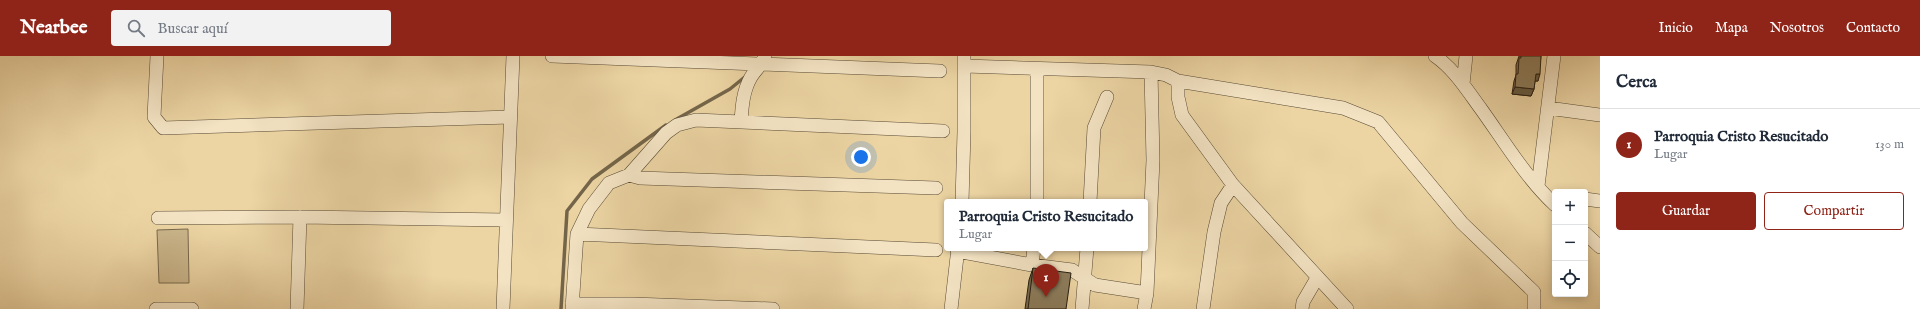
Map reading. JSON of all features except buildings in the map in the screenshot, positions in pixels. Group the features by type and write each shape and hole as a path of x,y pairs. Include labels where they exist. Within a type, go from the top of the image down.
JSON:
{"street":[{"path":"157,56 154,117 163,128 510,117"},
{"path":"503,309 513,56"},
{"path":"552,56 743,64 761,62 940,71"},
{"path":"1435,56 1443,61 1463,84 1515,158 1552,201"},
{"path":"1463,84 1466,56"},
{"path":"1545,192 1548,108 1554,56"},
{"path":"962,199 965,61 1037,68 1151,72 1166,75 1178,81 1343,108 1378,122 1462,223 1534,292 1534,309"},
{"path":"741,122 744,94 751,76 761,62"},
{"path":"1037,68 1037,199"},
{"path":"1144,309 1147,294 1153,160 1151,72"},
{"path":"1178,81 1178,97 1182,115 1233,185 1347,309"},
{"path":"1090,199 1094,128 1107,97"},
{"path":"1548,108 1600,115"},
{"path":"771,309 572,307 577,234 590,209 609,183 629,175 666,133 677,125 696,120 943,131"},
{"path":"629,175 640,178 936,188"},
{"path":"1203,309 1221,204 1233,185"},
{"path":"1588,199 1600,201"},
{"path":"158,218 300,217 506,220"},
{"path":"297,309 300,217"},
{"path":"577,234 936,250"},
{"path":"1588,236 1600,247"},
{"path":"950,309 958,251"},
{"path":"967,251 1032,265 1072,270 1085,277 1095,285 1147,294"},
{"path":"1032,265 1034,251"},
{"path":"1082,309 1087,251"},
{"path":"1302,309 1303,302 1317,278"},
{"path":"156,309 192,309"}],"shaded area":[{"path":"188,229 189,283 159,283 157,230"}],"waterway":[{"path":"675,120 730,89 746,76"},
{"path":"561,309 567,211 592,179 666,125"}],"place":[{"name":"Parroquia Cristo Resucitado","path":"1046,297"}]}
